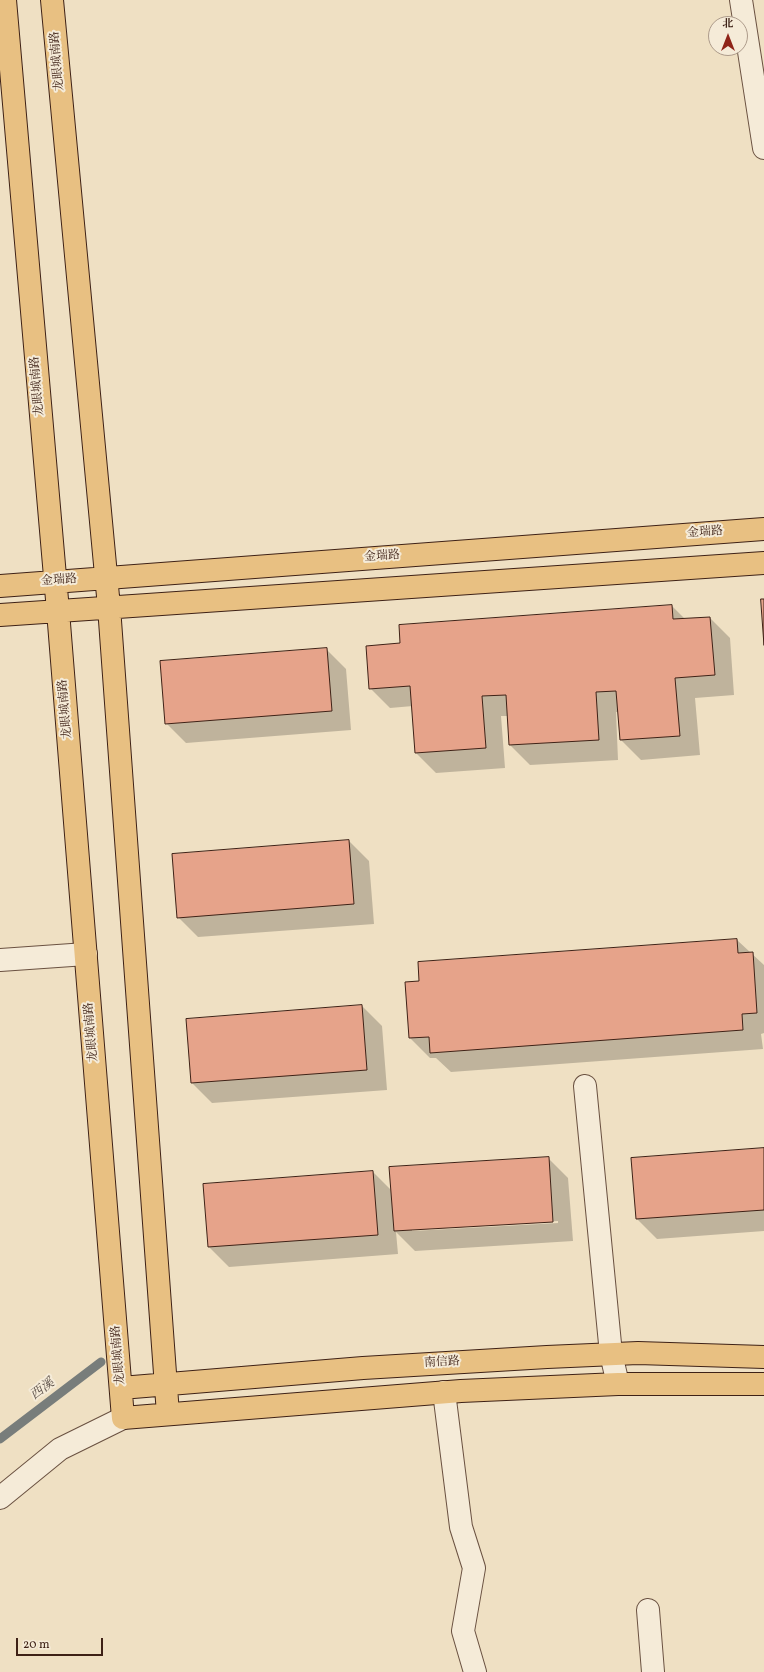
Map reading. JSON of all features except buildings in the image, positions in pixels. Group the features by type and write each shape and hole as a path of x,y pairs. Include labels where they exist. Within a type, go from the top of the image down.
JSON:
{"main road":[{"name":"龙眼城南路","path":"5,0 58,611 123,1418"},
{"name":"龙眼城南路","path":"52,0 107,578 168,1414"},
{"name":"金瑞路","path":"0,586 764,529"},
{"path":"0,615 764,563"},
{"name":"南信路","path":"121,1388 363,1368 611,1354 638,1353 764,1357"},
{"path":"123,1418 444,1392 618,1384 764,1384"}],"street":[{"path":"741,0 764,148"},
{"path":"0,960 86,954"},
{"path":"585,1086 611,1354 618,1384"},
{"path":"444,1392 461,1527 474,1568 463,1631 475,1672"},
{"path":"0,1498 60,1449 123,1418"},
{"path":"648,1610 653,1672"}],"waterway":[{"name":"西溪","path":"0,1439 101,1362"}]}
